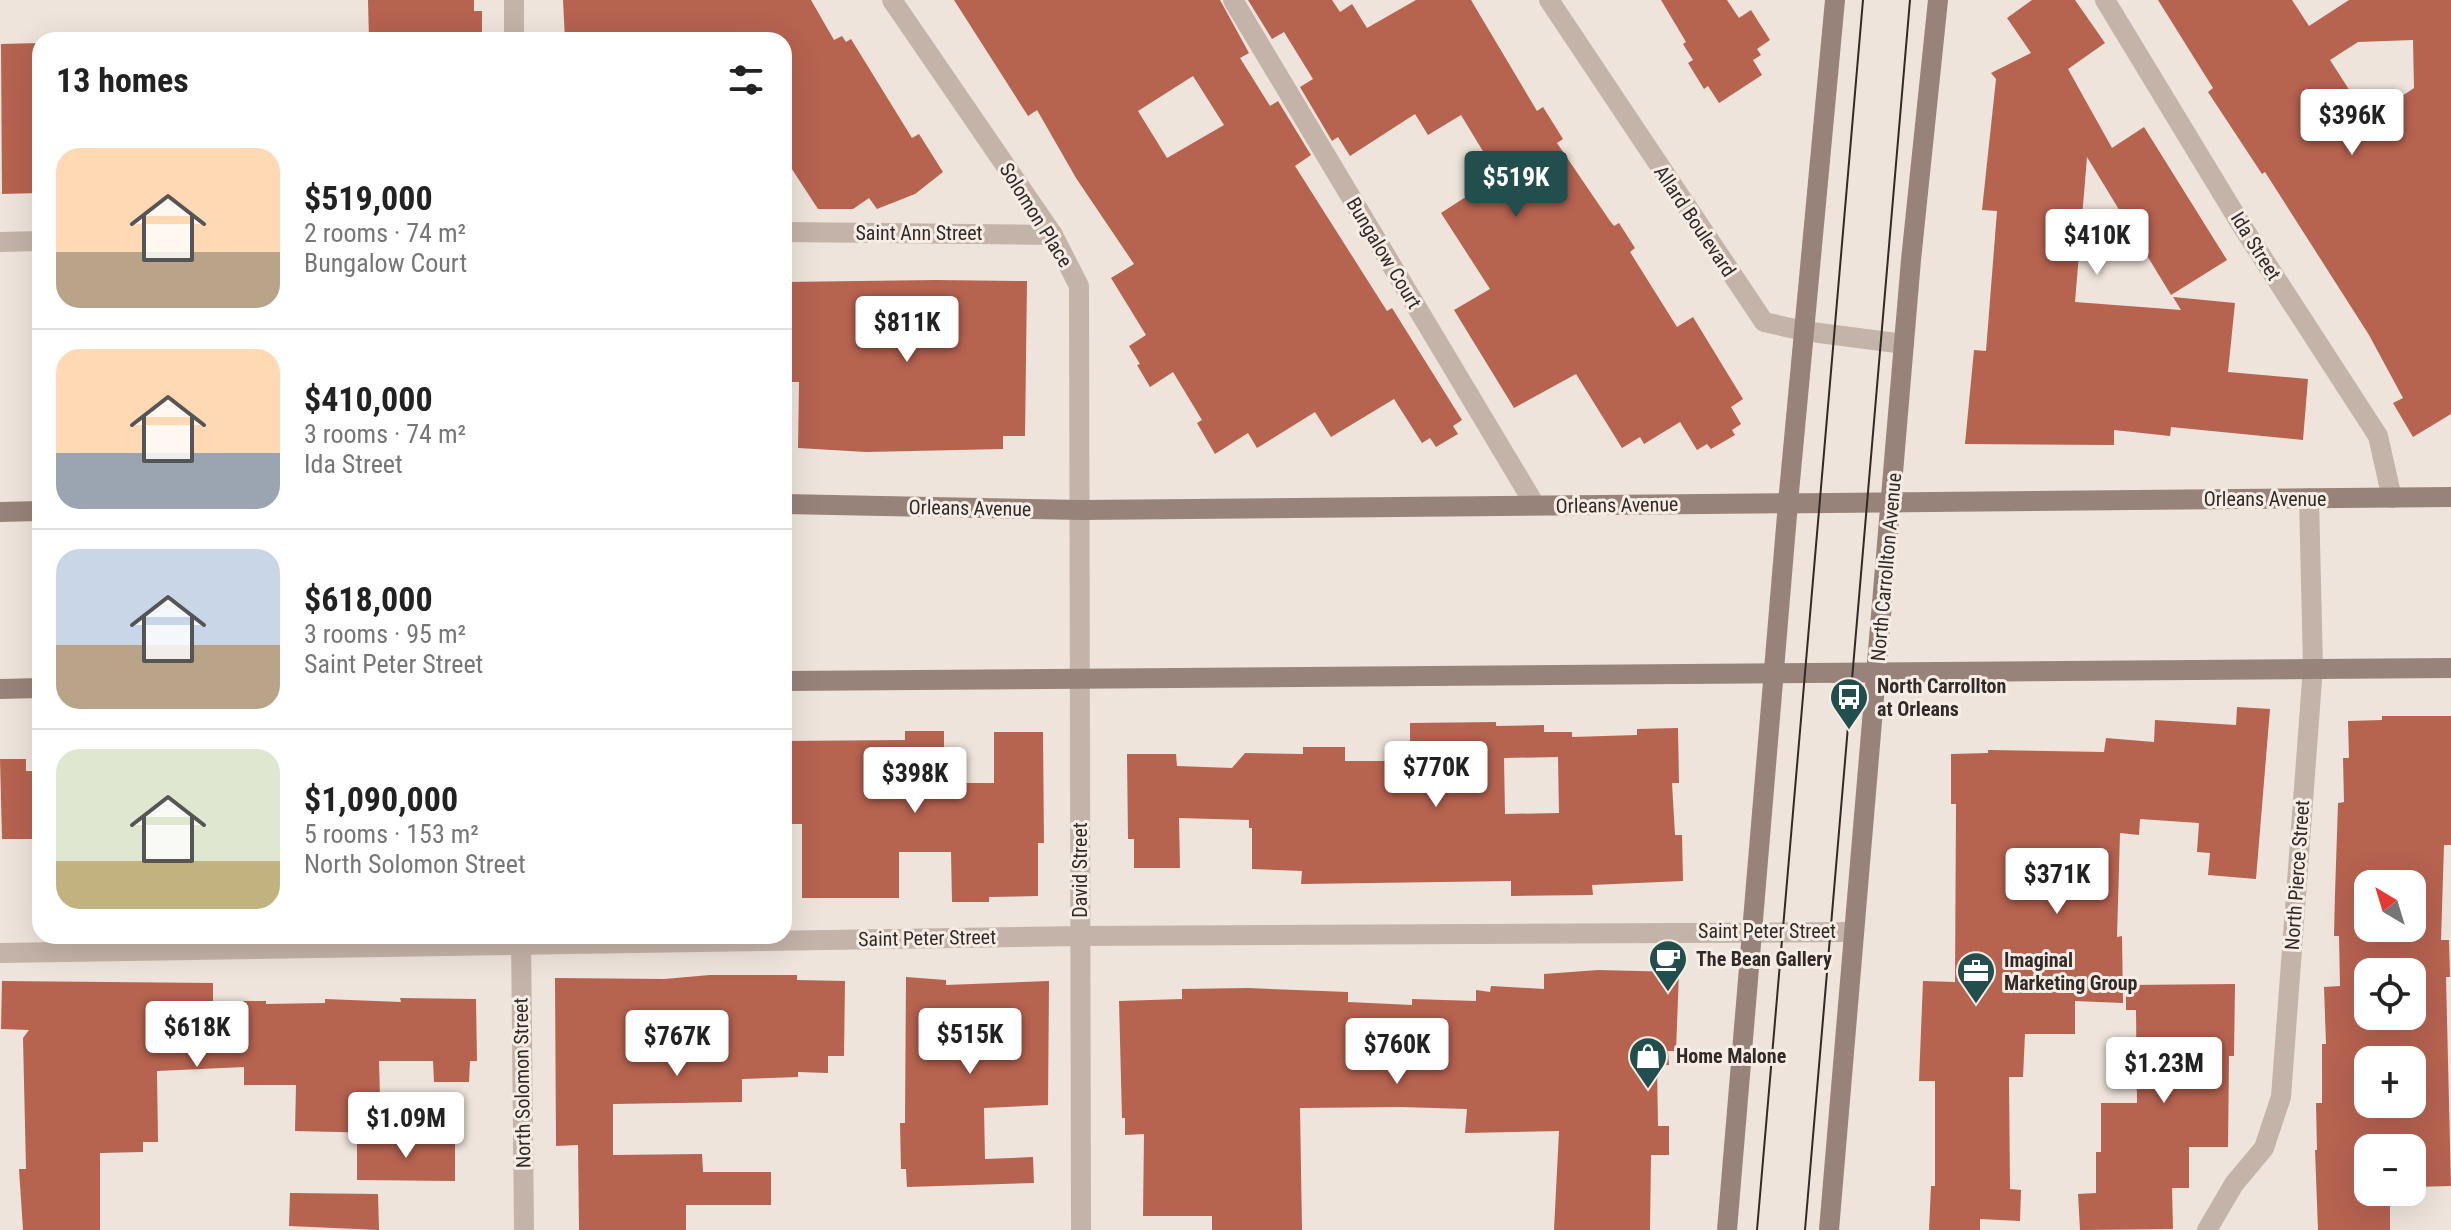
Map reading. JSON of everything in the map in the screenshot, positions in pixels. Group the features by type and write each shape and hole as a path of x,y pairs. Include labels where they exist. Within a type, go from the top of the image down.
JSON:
{"street":[{"path":"514,0 514,32"},
{"name":"Solomon Place","path":"892,0 1053,235 1079,286 1082,510"},
{"name":"Bungalow Court","path":"1233,0 1535,505"},
{"name":"Allard Boulevard","path":"1549,0 1764,322 1804,331 1904,344"},
{"path":"1727,1230 1773,671 1835,0"},
{"name":"North Carrollton Avenue","path":"1829,1230 1904,344 1938,0"},
{"name":"Ida Street","path":"2105,0 2242,226 2378,436 2392,498"},
{"name":"Saint Ann Street","path":"792,232 1053,235"},
{"path":"0,242 32,241"},
{"name":"Orleans Avenue","path":"792,504 1082,510 2451,497"},
{"name":"North Pierce Street","path":"2207,1230 2234,1184 2264,1148 2281,1097 2313,667 2309,498"},
{"name":"David Street","path":"1081,1230 1082,510"},
{"path":"0,512 32,511"},
{"path":"792,681 1080,676 2451,668"},
{"path":"0,689 32,688"},
{"name":"Saint Peter Street","path":"792,938 1754,930 1853,932"},
{"name":"Saint Peter Street","path":"0,953 361,944"},
{"name":"North Solomon Street","path":"521,944 524,1230"}],"building":[{"path":"368,0 474,0 474,11 482,11 482,32 369,32"},
{"path":"563,0 811,0 834,40 842,36 846,42 851,39 912,138 919,134 943,172 915,194 877,209 869,198 853,209 818,209 792,169 792,32 565,32"},
{"path":"954,0 1220,0 1249,53 1240,58 1270,106 1278,101 1311,155 1295,166 1387,311 1392,308 1462,420 1453,426 1458,434 1436,447 1430,438 1422,443 1394,399 1331,437 1315,412 1257,448 1248,433 1215,454 1197,423 1202,420 1173,372 1150,387 1137,365 1140,364 1129,346 1146,335 1111,278 1134,264 1076,178 1037,110 1028,116","holes":["1193,76 1224,125 1167,158 1138,111"]},
{"path":"1248,0 1332,0 1340,12 1352,4 1367,28 1416,0 1471,0 1537,111 1543,107 1563,139 1557,143 1610,221 1614,226 1619,223 1635,248 1630,252 1677,327 1693,317 1743,399 1731,407 1741,424 1732,430 1735,435 1711,449 1707,444 1697,450 1680,422 1644,444 1640,437 1622,448 1576,374 1514,408 1454,310 1490,289 1441,213 1498,176 1461,115 1428,135 1415,114 1350,156 1338,137 1332,141 1300,87 1313,79 1284,32 1272,39"},
{"path":"1661,0 1727,0 1739,18 1751,10 1770,40 1757,49 1761,55 1753,60 1762,75 1719,103 1708,86 1704,89 1688,63 1693,60 1683,44 1686,42"},
{"path":"2032,0 2075,0 2105,43 2068,69 2112,148 2144,127 2227,260 2171,295 2087,157 2075,302 2181,310 2173,297 2235,303 2228,372 2308,379 2303,440 2171,427 2170,436 2114,430 2114,445 1965,444 1974,350 1986,351 1997,211 1982,210 1996,79 1991,73 2031,53 2007,18"},
{"path":"2158,0 2292,0 2309,26 2349,0 2451,0 2451,414 2413,437 2393,403 2403,398 2369,335 2265,172 2262,174 2208,92 2213,88","holes":["2413,40 2414,88 2368,119 2330,60 2358,42"]},
{"path":"32,43 32,193 2,194 1,44"},
{"path":"1027,281 1025,436 1003,436 1003,449 866,452 798,448 799,382 792,382 792,282"},
{"path":"2237,707 2270,709 2256,879 2208,875 2210,853 2197,852 2199,823 2140,819 2139,835 2120,833 2117,937 2122,936 2123,1003 2075,1001 2075,1034 2025,1034 2023,1077 2009,1077 2010,1189 2021,1190 2020,1221 1980,1219 1980,1230 1929,1230 1931,1186 1935,1186 1935,1081 1919,1081 1923,981 1955,982 1956,804 1951,804 1951,754 1988,753 1988,750 2104,752 2106,738 2154,742 2155,720 2236,725"},
{"path":"2382,716 2451,716 2451,845 2444,845 2441,940 2449,940 2450,977 2446,977 2451,1186 2426,1187 2426,1134 2354,1134 2354,1206 2390,1206 2390,1230 2318,1230 2316,1103 2322,1103 2322,1044 2326,1044 2324,987 2340,986 2339,936 2334,936 2338,803 2344,802 2343,758 2349,758 2348,721 2382,720"},
{"path":"1410,723 1544,725 1544,732 1572,732 1572,737 1637,735 1637,729 1678,728 1679,783 1672,783 1675,835 1682,835 1683,881 1592,885 1593,895 1511,896 1511,881 1301,884 1302,871 1252,869 1252,828 1249,828 1249,820 1179,818 1180,868 1134,868 1134,839 1128,839 1127,754 1176,754 1177,766 1232,768 1245,753 1303,754 1303,747 1345,747 1345,761 1410,761","holes":["1558,757 1559,813 1505,814 1504,758"]},
{"path":"905,731 944,731 944,783 994,783 994,732 1043,732 1044,843 1038,843 1038,896 989,897 989,902 952,902 951,852 899,852 899,898 802,898 802,824 792,824 792,741 905,740"},
{"path":"0,759 26,759 26,771 32,771 32,839 2,839"},
{"path":"1598,970 1679,972 1676,1051 1668,1051 1669,1065 1657,1065 1658,1126 1669,1126 1669,1155 1651,1155 1650,1230 1554,1230 1559,1131 1465,1133 1467,1109 1401,1107 1300,1108 1302,1230 1212,1230 1212,1216 1143,1216 1144,1134 1125,1135 1119,1001 1182,999 1182,989 1248,988 1348,992 1348,1002 1412,1005 1412,999 1476,1001 1476,990 1490,992 1491,986 1544,989 1544,974"},
{"path":"710,975 797,975 797,980 845,981 844,1056 828,1056 828,1073 798,1072 798,1077 742,1079 742,1102 613,1104 613,1155 702,1154 703,1172 771,1172 771,1205 686,1205 686,1230 579,1230 578,1145 556,1146 555,978 664,979"},
{"path":"906,977 946,980 946,985 1049,981 1048,1105 984,1108 985,1159 1033,1157 1034,1183 907,1187 906,1169 901,1169 900,1123 905,1123"},
{"path":"2,981 213,983 213,1001 266,1001 266,1004 325,1003 325,999 401,1002 400,998 476,999 477,1061 470,1061 469,1082 434,1082 433,1061 379,1061 381,1133 295,1131 296,1085 244,1085 244,1067 157,1071 158,1142 143,1142 143,1152 100,1153 100,1230 23,1230 19,1169 26,1169 23,1038 29,1030 1,1029"},
{"path":"2235,984 2234,1056 2229,1056 2228,1147 2189,1147 2189,1188 2172,1188 2173,1229 2080,1230 2078,1194 2096,1193 2096,1152 2101,1152 2101,1103 2137,1103 2136,1010 2126,1010 2126,985"},
{"path":"357,1140 455,1141 455,1181 357,1180"},
{"path":"290,1193 378,1194 379,1230 289,1226"}],"tram line":[{"path":"1757,1230 1863,0"},
{"path":"1805,1230 1910,0"}],"place":[{"name":"North Carrollton at Orleans","path":"1849,731"},
{"name":"The Bean Gallery","path":"1668,993"},
{"name":"Imaginal Marketing Group","path":"1976,1005"},
{"name":"Home Malone","path":"1648,1090"}]}
